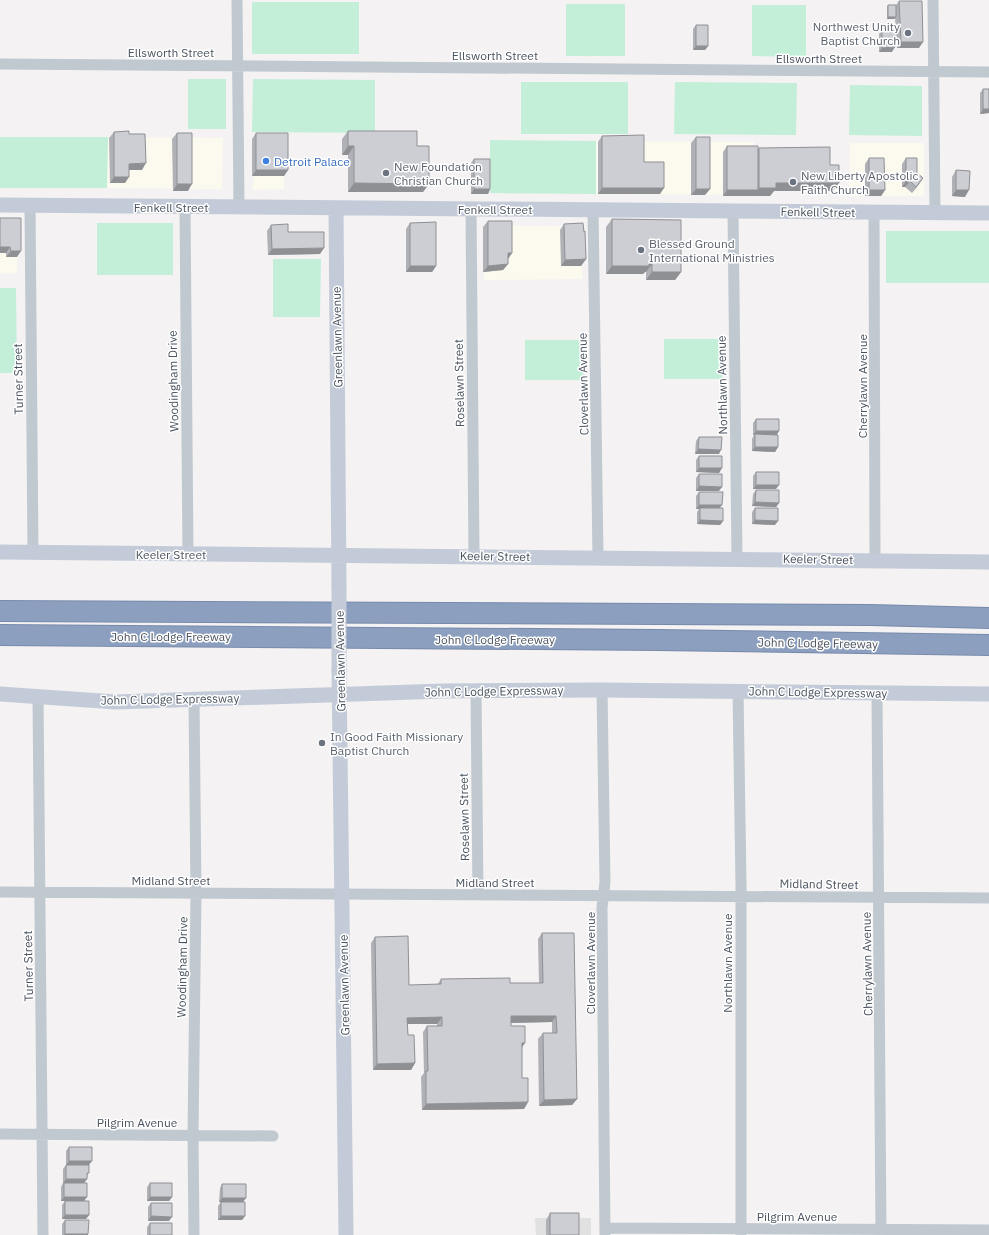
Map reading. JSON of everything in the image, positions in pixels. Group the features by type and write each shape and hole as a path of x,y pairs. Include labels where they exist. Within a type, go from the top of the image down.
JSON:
{"highway":[{"path":"870,615 989,606"},
{"name":"John C Lodge Freeway","path":"0,611 870,615 989,618"},
{"name":"John C Lodge Freeway","path":"0,635 642,640 989,646"}],"street":[{"path":"237,0 239,207"},
{"path":"933,0 935,213"},
{"name":"Ellsworth Street","path":"0,64 989,72"},
{"name":"Fenkell Street","path":"0,205 989,214"},
{"name":"Turner Street","path":"30,206 33,553"},
{"name":"Woodingham Drive","path":"185,207 188,554"},
{"name":"Greenlawn Avenue","path":"336,208 339,670 346,1235"},
{"name":"Roselawn Street","path":"470,209 474,556"},
{"name":"Cloverlawn Avenue","path":"593,210 598,557"},
{"name":"Northlawn Avenue","path":"733,211 737,558"},
{"name":"Cherrylawn Avenue","path":"874,212 875,560"},
{"name":"Keeler Street","path":"0,552 737,558 989,562"},
{"name":"Cloverlawn Avenue","path":"602,690 605,882 603,896 605,1232"},
{"name":"John C Lodge Expressway","path":"0,694 111,702 476,691 602,690 989,694"},
{"name":"Roselawn Street","path":"476,691 478,894"},
{"name":"Northlawn Avenue","path":"738,691 741,896 741,1232"},
{"name":"Cherrylawn Avenue","path":"877,692 880,898 881,1232"},
{"name":"Turner Street","path":"38,697 43,1235"},
{"name":"Woodingham Drive","path":"194,699 196,893 194,1235"},
{"name":"Midland Street","path":"0,892 989,898"},
{"name":"Pilgrim Avenue","path":"0,1134 273,1136"},
{"name":"Pilgrim Avenue","path":"605,1232 881,1232 989,1230"}],"shaded area":[{"path":"108,137 223,138 222,189 107,188"},
{"path":"253,138 285,138 284,189 253,190"},
{"path":"596,141 754,142 753,195 596,194"},
{"path":"850,143 924,143 924,196 849,196"},
{"path":"0,222 17,222 17,273 0,274"},
{"path":"484,226 582,226 582,279 484,280"},
{"path":"535,1218 591,1218 591,1235 536,1235"}],"green space":[{"path":"252,2 359,2 359,54 252,54"},
{"path":"566,4 625,4 625,56 566,56"},
{"path":"752,5 806,5 806,57 752,56"},
{"path":"188,79 226,79 226,129 188,129"},
{"path":"253,79 375,80 375,133 252,132"},
{"path":"521,82 628,82 628,134 521,134"},
{"path":"675,82 797,83 796,135 674,134"},
{"path":"850,85 922,86 922,136 849,135"},
{"path":"0,137 108,137 107,188 0,188"},
{"path":"490,140 596,141 596,194 490,193"},
{"path":"97,223 173,223 173,275 97,275"},
{"path":"886,231 989,231 989,283 886,283"},
{"path":"273,259 321,259 320,317 273,317"},
{"path":"0,288 16,288 17,373 0,373"},
{"path":"664,339 722,339 722,379 664,379"},
{"path":"525,340 583,340 583,380 525,380"}],"building":[{"name":"Northwest Unity Baptist Church","path":"899,1 922,1 923,42 901,42"},
{"path":"888,5 896,5 896,17 888,17"},
{"path":"696,25 708,25 708,46 696,46"},
{"path":"882,30 895,30 895,47 882,48"},
{"path":"983,89 989,89 989,109 983,109"},
{"path":"129,131 129,134 145,134 146,163 129,164 129,177 114,177 114,132"},
{"name":"New Foundation Christian Church","path":"348,131 417,131 417,146 429,146 429,184 354,183 354,146 348,146"},
{"path":"177,133 192,133 192,184 177,184"},
{"path":"256,133 288,133 288,170 256,170"},
{"path":"644,135 644,162 664,162 664,188 602,188 602,136"},
{"path":"696,137 710,137 710,189 696,189"},
{"path":"727,146 758,146 758,190 727,190"},
{"name":"New Liberty Apostolic Faith Church","path":"830,147 830,165 839,165 839,183 776,183 776,188 759,188 759,148"},
{"path":"869,158 884,158 885,190 869,190"},
{"path":"906,158 917,158 917,173 923,178 916,187 910,181 906,181"},
{"path":"474,159 490,159 490,189 474,189"},
{"path":"956,170 970,171 969,190 956,190"},
{"path":"0,218 21,218 21,251 11,251 10,247 0,247"},
{"name":"Blessed Ground International Ministries","path":"612,219 681,220 681,272 652,272 652,264 649,264 649,266 612,266"},
{"path":"488,221 512,221 512,253 508,253 508,264 488,266"},
{"path":"436,222 436,266 410,266 410,223"},
{"path":"583,223 584,232 585,231 586,259 565,260 564,224"},
{"path":"288,224 288,232 324,232 324,248 272,249 271,225"},
{"path":"756,419 779,419 779,431 756,431"},
{"path":"755,434 778,435 778,447 755,447"},
{"path":"699,437 722,437 721,450 698,449"},
{"path":"699,456 722,456 722,468 699,468"},
{"path":"756,472 779,472 779,485 756,485"},
{"path":"699,474 722,474 722,487 699,486"},
{"path":"756,490 779,490 779,503 755,502"},
{"path":"699,492 723,492 722,505 699,505"},
{"path":"700,508 723,508 723,521 700,520"},
{"path":"755,508 778,508 778,521 755,520"},
{"path":"542,933 574,933 577,1099 544,1100 543,1033 557,1033 556,1016 511,1016 511,1026 525,1026 525,1043 522,1043 522,1078 528,1078 528,1102 426,1104 426,1071 428,1071 427,1026 442,1026 442,1017 407,1018 408,1035 414,1035 415,1063 377,1064 375,937 408,936 409,985 441,984 441,979 510,978 510,983 543,983"},
{"path":"69,1147 92,1147 92,1161 69,1161"},
{"path":"66,1165 89,1165 87,1179 66,1179"},
{"path":"64,1183 87,1183 87,1197 64,1197"},
{"path":"150,1183 172,1183 172,1197 150,1197"},
{"path":"222,1184 246,1184 246,1198 222,1198"},
{"path":"65,1201 89,1201 89,1215 65,1215"},
{"path":"221,1202 245,1202 245,1216 221,1216"},
{"path":"151,1203 172,1203 172,1217 151,1216"},
{"path":"550,1213 579,1213 579,1235 550,1235"},
{"path":"65,1220 89,1220 88,1234 65,1234"},
{"path":"150,1223 172,1223 172,1235 150,1235"}],"place":[{"name":"Northwest Unity Baptist Church","path":"908,33"},
{"name":"Detroit Palace","path":"266,161"},
{"name":"New Foundation Christian Church","path":"386,173"},
{"name":"New Liberty Apostolic Faith Church","path":"793,182"},
{"name":"Blessed Ground International Ministries","path":"641,250"},
{"name":"In Good Faith Missionary Baptist Church","path":"322,743"}]}
